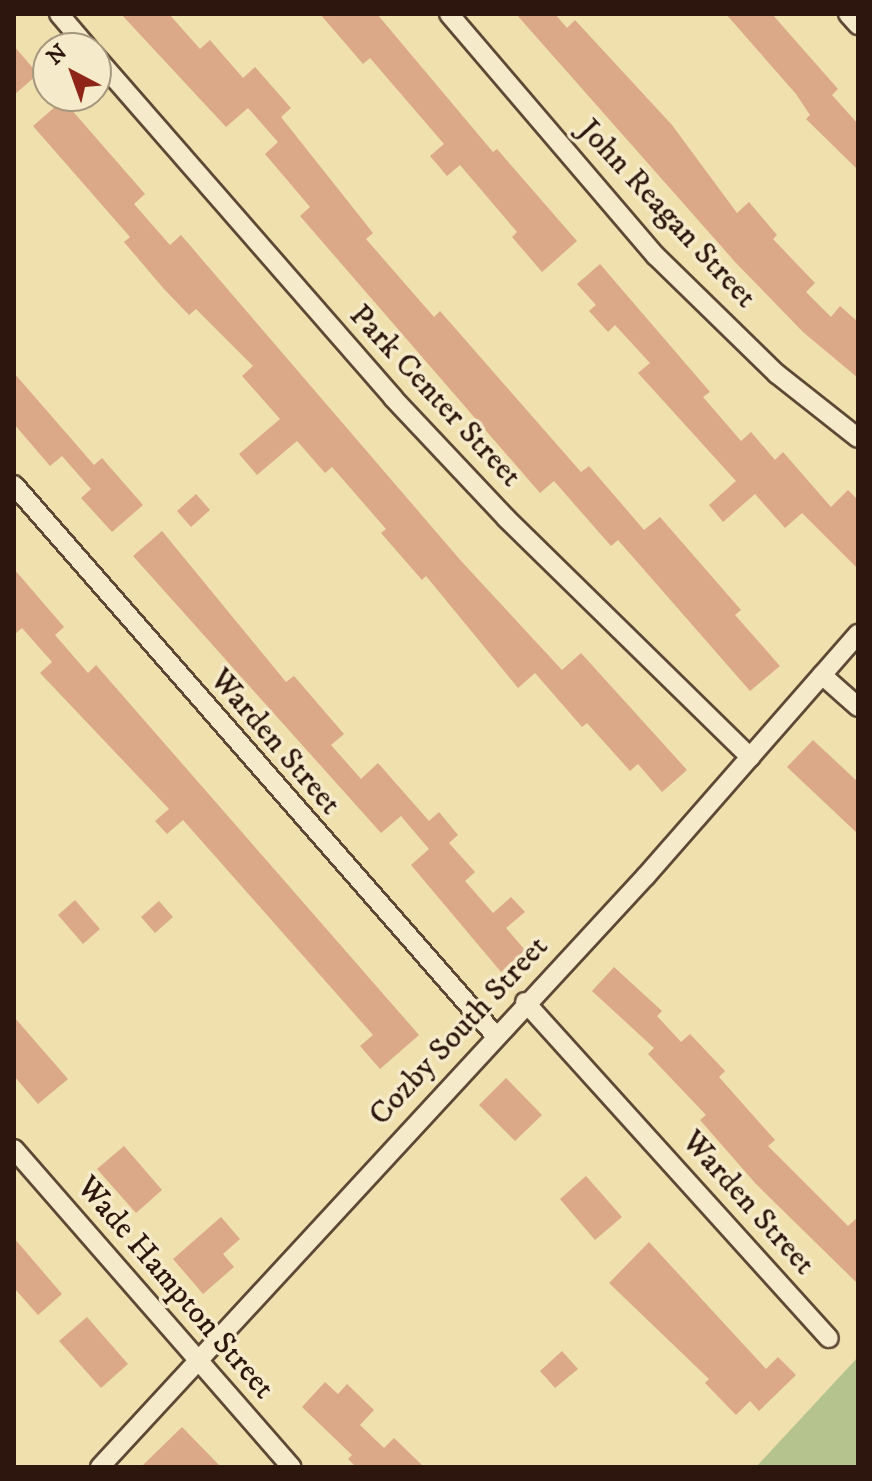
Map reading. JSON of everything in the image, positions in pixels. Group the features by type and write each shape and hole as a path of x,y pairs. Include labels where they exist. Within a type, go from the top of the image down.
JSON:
{"street":[{"path":"59,14 74,32"},
{"name":"John Reagan Street","path":"449,14 656,256 777,374 858,438"},
{"path":"848,14 858,25"},
{"name":"Park Center Street","path":"112,75 393,398 506,518 750,757"},
{"name":"Warden Street","path":"14,485 495,1035"},
{"name":"Cozby South Street","path":"100,1467 525,1002 646,876 858,634"},
{"path":"822,675 858,707"},
{"name":"Warden Street","path":"525,1002 829,1338"},
{"name":"Wade Hampton Street","path":"14,1149 291,1467"}],"green space":[{"path":"858,1357 858,1467 756,1467"}],"building":[{"path":"121,14 169,14 200,49 210,40 243,78 255,67 291,108 281,117 373,233 366,239 434,317 440,311 581,472 589,466 644,530 660,517 741,610 735,615 780,666 750,691 618,540 611,546 554,481 540,493 300,216 310,207 265,154 278,142 248,108 226,127"},
{"path":"320,14 377,14 493,152 497,149 577,241 542,272 512,237 517,232 460,165 447,176 430,156 444,144 370,58 363,64"},
{"path":"516,14 555,14 567,28 575,20 672,125 737,213 749,202 777,235 773,239 815,283 806,292 831,317 840,306 858,322 858,378 803,332 736,263"},
{"path":"726,14 772,14 838,89 832,95 858,124 858,170 806,119 810,115 796,94"},
{"path":"14,46 32,67 32,79 14,95"},
{"path":"49,112 73,112 145,194 134,204 170,245 181,235 462,562 562,670 581,653 687,770 662,792 638,764 630,771 587,723 582,727 535,673 518,688 426,576 422,580 381,533 386,529 332,467 325,473 297,441 257,475 239,454 280,419 242,376 253,366 196,309 189,315 164,289 124,242 130,237 33,126"},
{"path":"600,264 710,392 703,397 741,441 751,432 775,460 783,452 831,507 848,490 858,500 858,569 802,513 785,528 755,494 723,522 709,505 736,481 638,373 650,363 615,325 608,332 589,311 596,305 577,284"},
{"path":"14,373 94,465 102,458 143,505 112,532 81,498 91,489 62,456 50,466 14,424"},
{"path":"196,494 210,510 191,527 177,511"},
{"path":"162,531 286,682 294,676 344,734 331,745 361,779 378,763 429,821 439,812 458,835 449,843 475,872 465,881 493,913 511,897 525,912 506,928 525,950 501,972 411,865 429,849 401,816 381,833 133,556"},
{"path":"14,569 64,627 55,635 88,673 96,665 419,1035 380,1069 360,1046 373,1035 183,820 167,834 155,821 169,809 40,673 52,662 22,628 14,635"},
{"path":"813,740 858,782 858,834 787,767"},
{"path":"75,900 100,929 83,944 58,915"},
{"path":"159,901 173,917 155,933 141,917"},
{"path":"614,967 662,1011 657,1016 681,1042 690,1034 725,1071 719,1077 775,1140 768,1146 848,1226 858,1217 858,1284 756,1184 700,1120 706,1115 648,1054 654,1048 592,991"},
{"path":"14,1017 68,1079 38,1104 14,1076"},
{"path":"506,1078 542,1115 515,1141 479,1105"},
{"path":"124,1146 162,1190 136,1213 97,1169"},
{"path":"586,1176 622,1217 595,1240 560,1199"},
{"path":"221,1217 240,1239 223,1254 234,1267 203,1294 173,1259"},
{"path":"14,1238 62,1294 38,1315 14,1288"},
{"path":"649,1242 766,1369 778,1357 796,1375 759,1411 750,1401 736,1415 705,1383 709,1379 609,1283"},
{"path":"87,1317 128,1364 101,1388 59,1341"},
{"path":"562,1351 578,1369 555,1388 540,1371"},
{"path":"325,1382 338,1394 347,1384 374,1410 360,1425 384,1448 394,1438 424,1467 356,1467 348,1459 352,1455 302,1407"},
{"path":"182,1427 221,1467 141,1467"}]}
